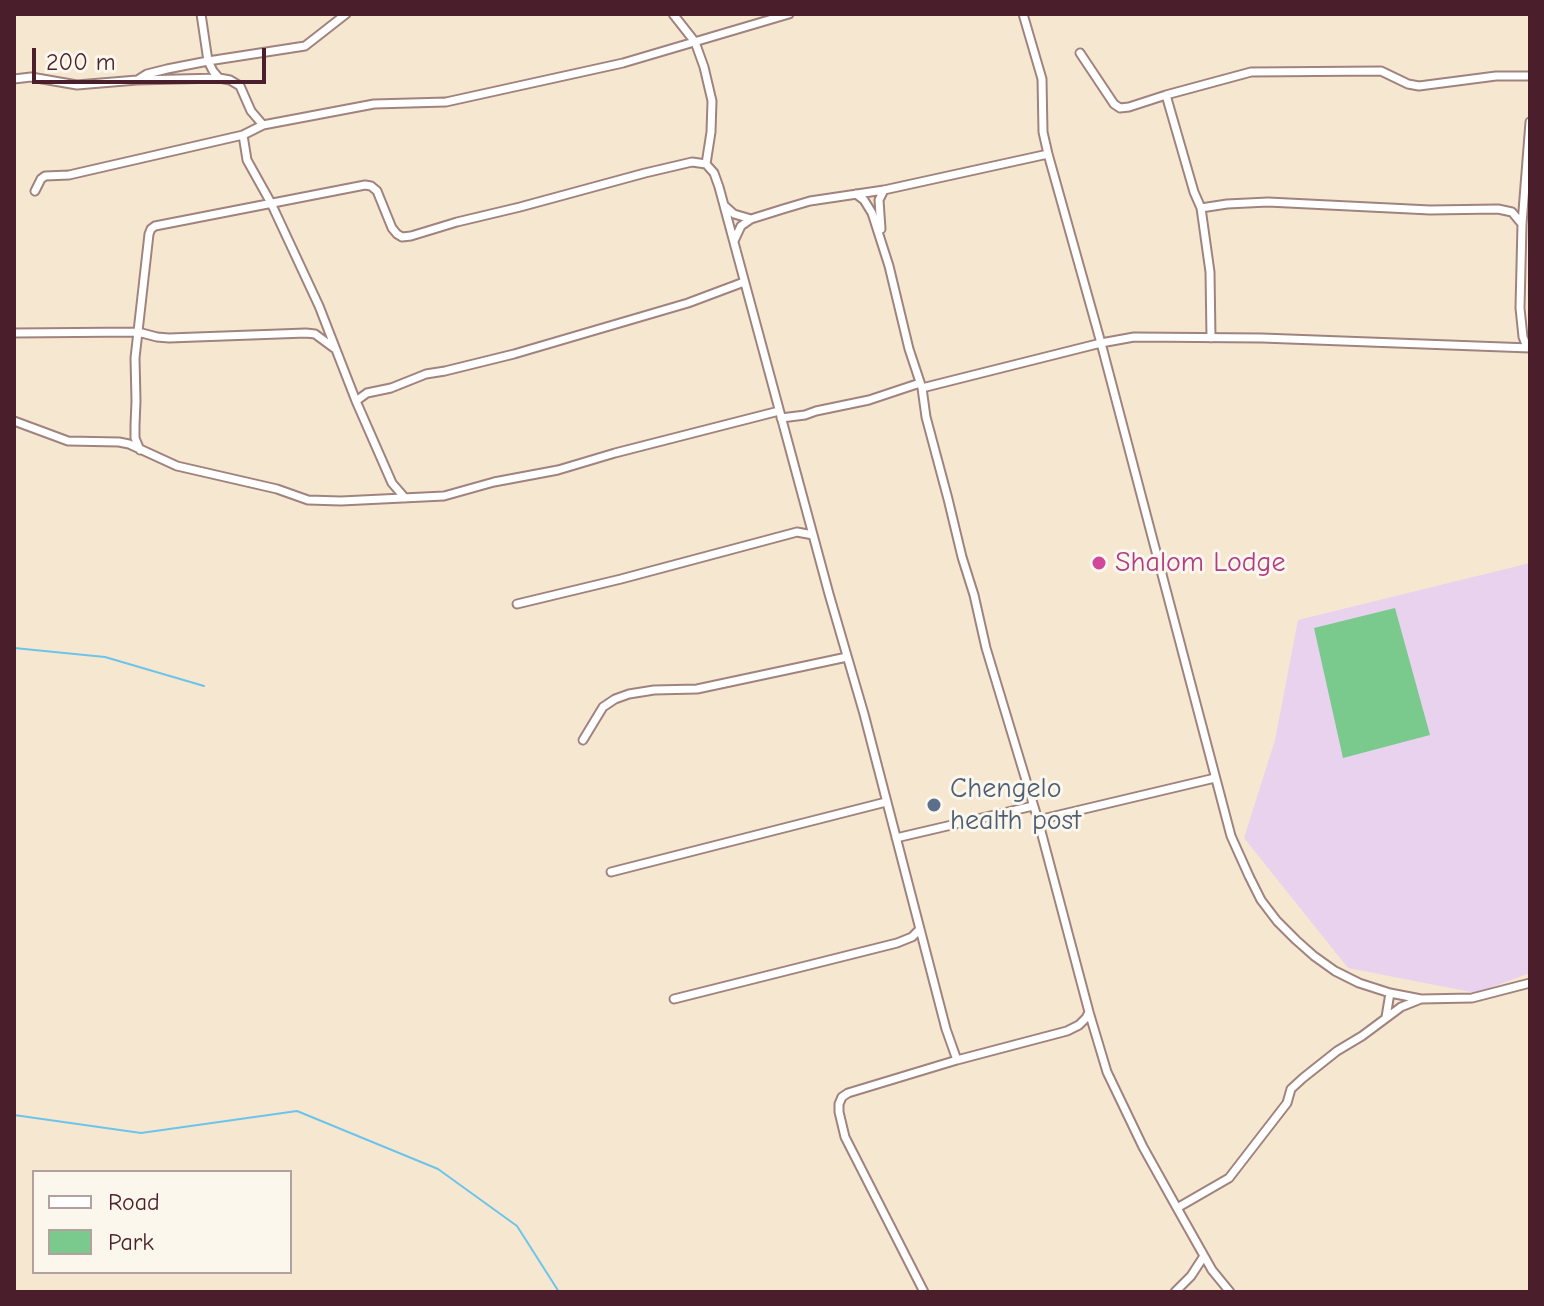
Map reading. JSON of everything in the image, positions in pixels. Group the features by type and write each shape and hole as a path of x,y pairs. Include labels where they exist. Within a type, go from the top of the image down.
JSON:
{"street":[{"path":"201,14 208,61 219,78"},
{"path":"137,80 157,71 305,46 346,14"},
{"path":"673,14 695,42 712,101 706,164"},
{"path":"35,191 45,176 69,175 243,135 263,125 374,104 446,102 623,63 789,14"},
{"path":"1023,14 1042,79 1043,132 1048,154 1215,778 1231,836 1261,900 1277,921 1314,956 1359,983 1390,993 1421,999 1472,998 1530,983"},
{"path":"1080,53 1114,104 1120,108 1251,72 1381,71 1419,86 1496,76 1530,76"},
{"path":"14,79 31,77 77,85 137,80 230,80 240,86 251,111 263,125"},
{"path":"1166,95 1201,208 1210,272 1211,338"},
{"path":"14,421 68,441 119,442 177,466 277,489 308,500 385,499 444,496 494,482 558,470 615,453 780,415 805,415 921,385 1134,337 1262,338 1528,348 1523,337 1520,308 1522,224 1530,122"},
{"path":"243,135 247,160 271,203 326,323 392,483 405,498"},
{"path":"734,242 741,226 751,219 810,201 884,190 1048,154"},
{"path":"140,450 135,438 135,358 151,229 161,224 365,185 371,186 382,198 392,228 402,237 645,173 692,162 706,164 714,173 724,206 864,714 946,1029 957,1060"},
{"path":"881,239 879,200 884,190"},
{"path":"257,205 265,191"},
{"path":"856,194 869,207 881,239 921,385 926,417 986,648 1038,820 1107,1072 1177,1208 1212,1270 1230,1292"},
{"path":"1201,208 1268,202 1430,210 1498,209 1512,212 1522,224"},
{"path":"724,206 734,214 751,219"},
{"path":"356,401 367,393 391,388 426,374 472,365 624,322 744,282"},
{"path":"315,334 326,323"},
{"path":"14,333 138,332 169,338 299,333 315,334 336,350"},
{"path":"351,387 367,393"},
{"path":"119,442 135,425"},
{"path":"385,499 392,483"},
{"path":"517,604 797,532 808,517"},
{"path":"797,532 813,535"},
{"path":"583,740 603,707 629,694 697,689 847,657"},
{"path":"1038,820 1215,778"},
{"path":"611,872 886,802"},
{"path":"896,838 1033,806"},
{"path":"674,999 897,943 912,937 920,929"},
{"path":"1386,1017 1390,993"},
{"path":"1177,1208 1229,1178 1287,1103 1291,1089 1337,1051 1386,1017 1421,999"},
{"path":"924,1292 845,1137 839,1104 842,1097 957,1060 1067,1031 1079,1025 1089,1012"},
{"path":"1175,1292 1191,1276 1204,1256"}],"shaded area":[{"path":"1530,563 1530,973 1476,993 1348,968 1244,838 1275,740 1298,620"}],"green space":[{"path":"1395,608 1430,735 1343,758 1314,628"}],"waterway":[{"path":"14,648 105,657 204,686"},
{"path":"14,1115 141,1133 297,1111 438,1169 517,1226 559,1292"}],"place":[{"name":"Shalom Lodge","path":"1099,563"},
{"name":"Chengelo health post","path":"934,805"}]}
